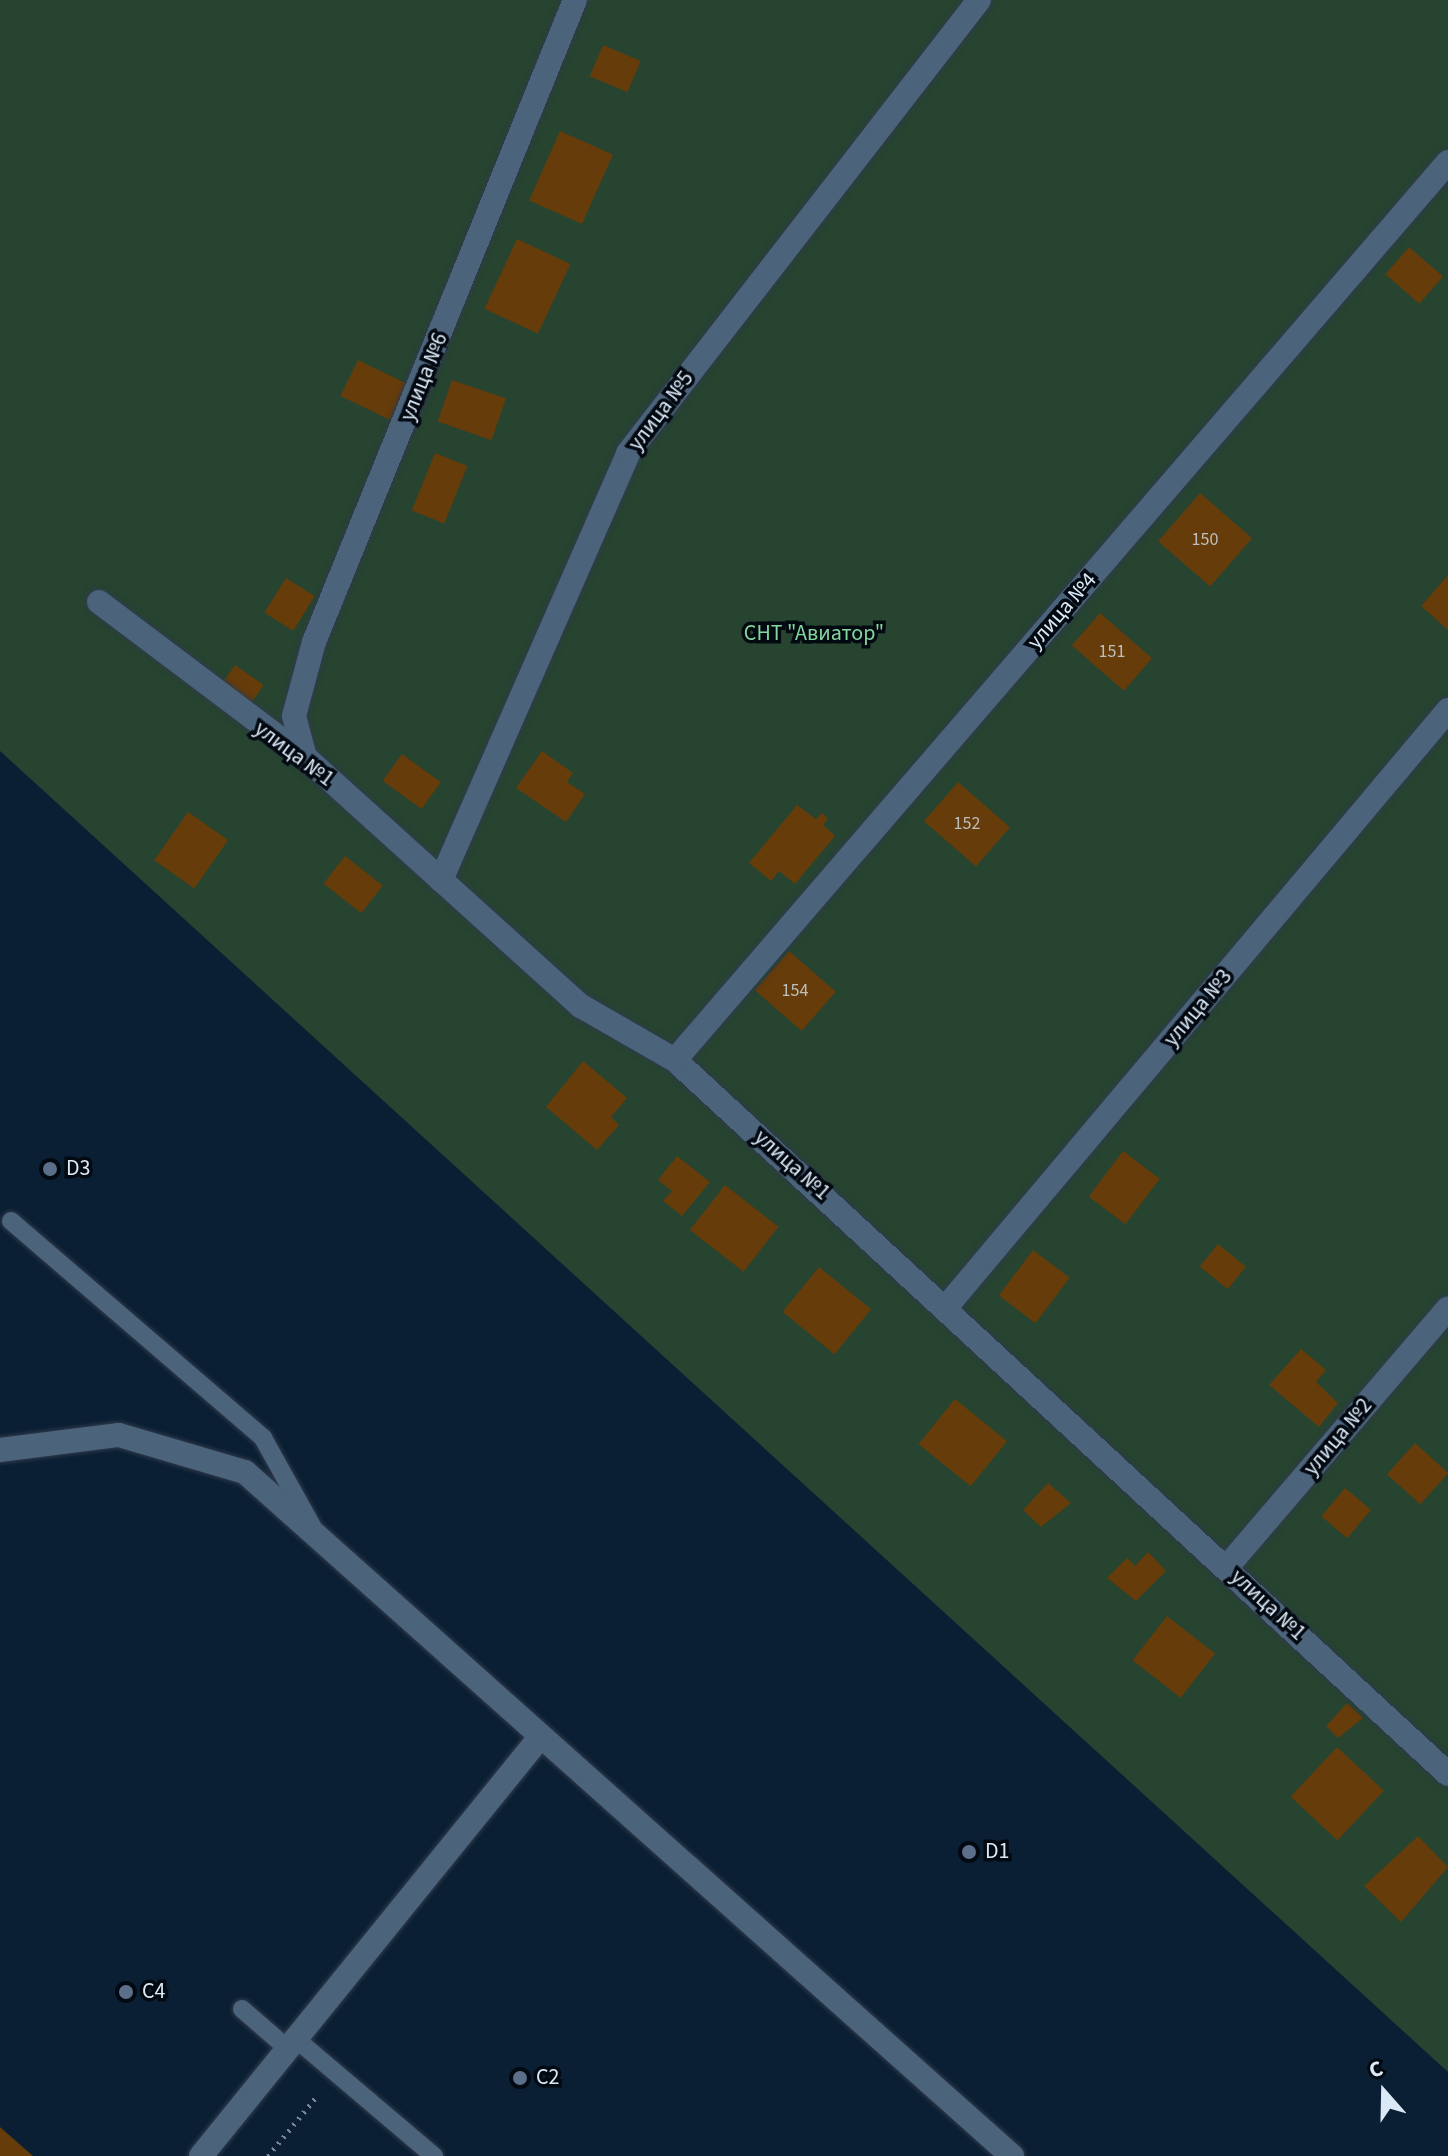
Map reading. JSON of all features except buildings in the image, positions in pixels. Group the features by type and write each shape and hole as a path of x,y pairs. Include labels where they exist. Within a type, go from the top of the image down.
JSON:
{"street":[{"name":"улица №6","path":"305,757 294,716 314,642 575,0"},
{"name":"улица №5","path":"441,880 628,453 979,0"},
{"name":"улица №4","path":"675,1060 1448,162"},
{"name":"улица №1","path":"99,602 305,757 581,1006 675,1060 947,1306 1448,1774"},
{"name":"улица №3","path":"947,1306 1448,710"},
{"name":"улица №2","path":"1227,1567 1448,1308"},
{"path":"0,1450 119,1435 245,1472 1012,2156"},
{"path":"201,2156 541,1736"}],"lane":[{"path":"11,1221 263,1438 318,1537"},
{"path":"242,2009 334,2074 434,2156"}],"path":[{"path":"268,2156 334,2074"}],"green space":[{"name":"СНТ \"Авиатор\"","path":"0,0 1448,0 1448,2072 0,751"}],"place":[{"name":"D3","path":"50,1169"},
{"name":"D1","path":"969,1852"},
{"name":"C4","path":"126,1992"},
{"name":"C2","path":"520,2078"}]}
